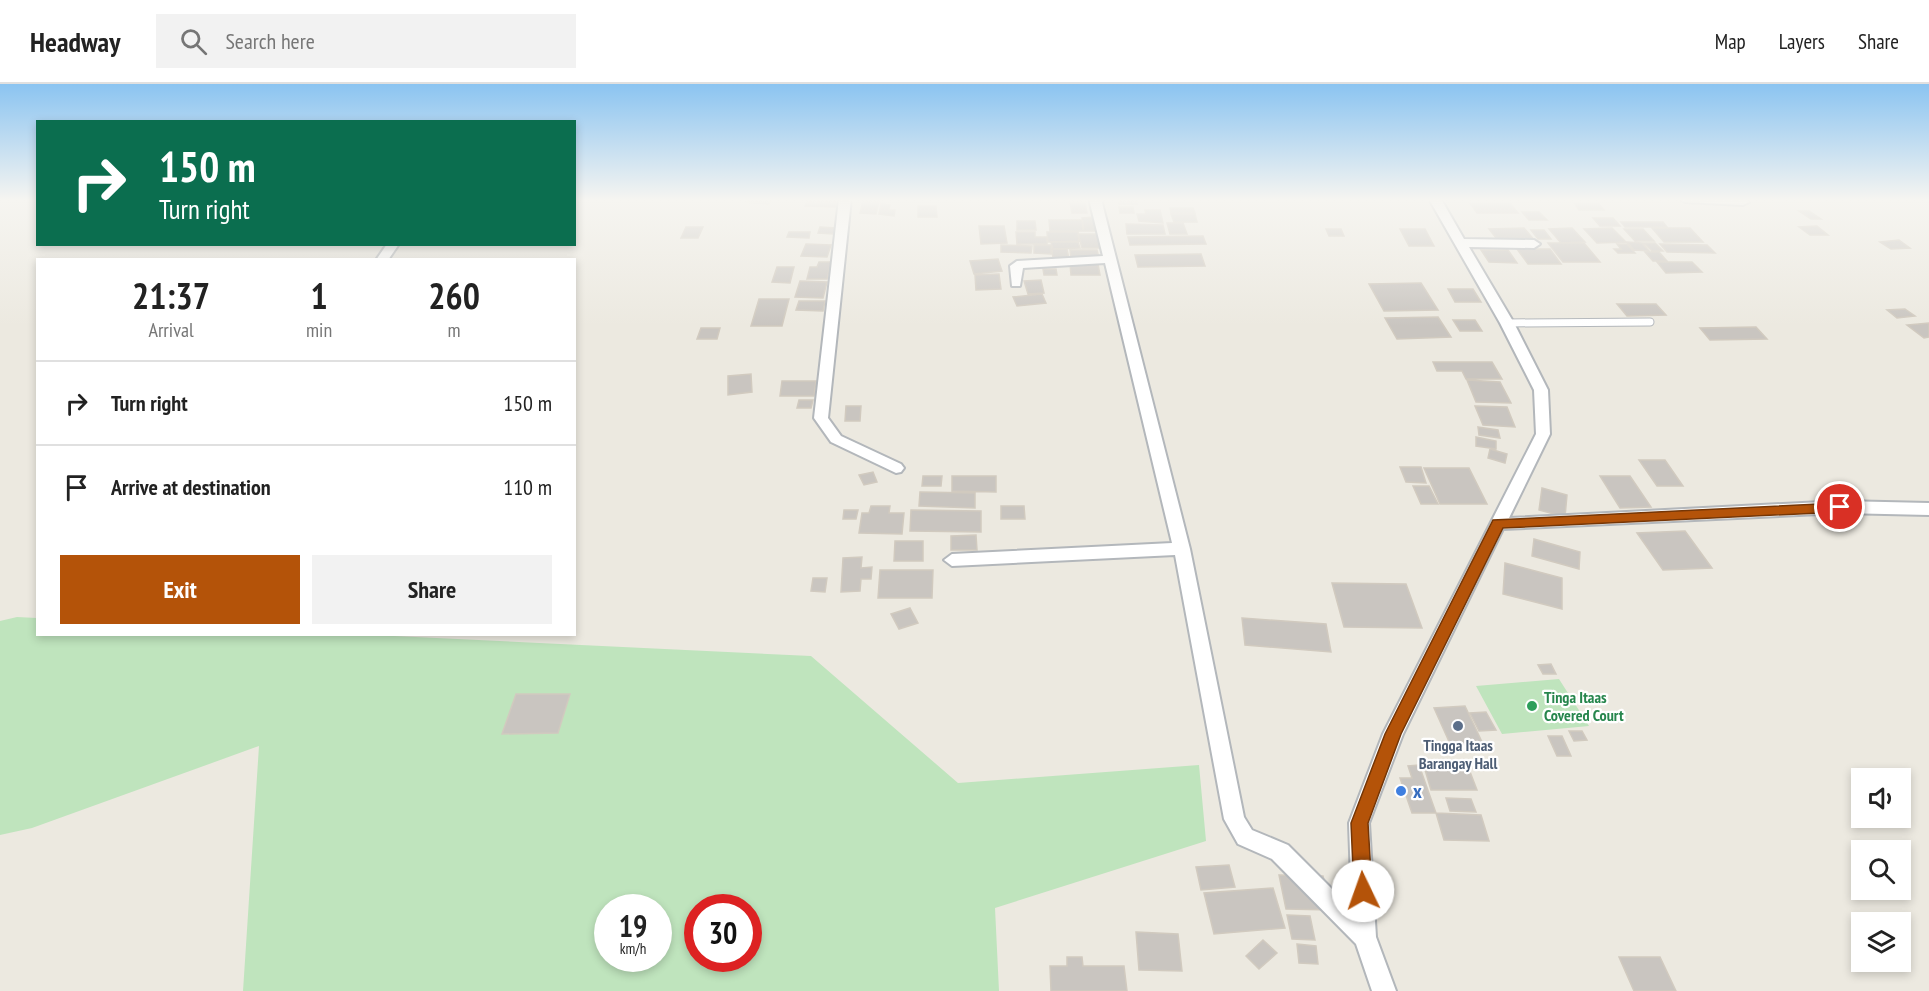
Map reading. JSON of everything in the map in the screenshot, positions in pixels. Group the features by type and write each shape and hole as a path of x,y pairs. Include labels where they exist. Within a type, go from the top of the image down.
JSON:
{"street":[{"path":"840,241 820,418 836,439 896,468"},
{"path":"1106,241 1182,549 1234,819 1245,837 1280,852 1365,937"},
{"path":"1461,243 1534,244"},
{"path":"1384,991 1365,937 1359,823 1393,734 1543,434 1541,390 1507,322 1461,243"},
{"path":"1016,283 1016,266 1022,264 1111,259"},
{"path":"1498,524 1840,507 1929,509"},
{"path":"952,560 1182,549"}],"lane":[{"path":"1507,322 1650,322"}],"green space":[{"path":"17,617 36,618 36,636 394,636 811,656 958,783 1199,765 1206,841 995,908 999,991 243,991 259,746 32,828 0,835 0,621"},
{"name":"Tinga Itaas Covered Court","path":"1559,679 1589,726 1502,734 1476,686"}],"building":[{"path":"981,241 1007,243 981,244"},
{"path":"1017,241 1047,241 1047,244 1017,244"},
{"path":"1080,241 1103,241 1105,248 1082,248"},
{"path":"1129,241 1205,241 1206,244 1130,245"},
{"path":"1407,241 1432,241 1434,246 1409,246"},
{"path":"1499,241 1536,242 1500,243"},
{"path":"1560,241 1585,242 1561,243"},
{"path":"1595,241 1626,242 1597,243"},
{"path":"1663,241 1703,242 1664,242"},
{"path":"1901,241 1910,248 1891,249 1880,242"},
{"path":"1051,242 1078,242 1080,248 1053,249"},
{"path":"1627,242 1642,243 1649,251 1634,250"},
{"path":"1548,243 1584,243 1600,262 1563,262"},
{"path":"1644,243 1655,243 1663,251 1652,251"},
{"path":"806,244 831,245 827,257 801,256"},
{"path":"1617,244 1627,244 1635,253 1618,253 1614,249 1621,249"},
{"path":"1660,244 1707,245 1715,253 1667,252"},
{"path":"1001,245 1032,246 1031,253 1001,252"},
{"path":"1034,245 1051,245 1051,254 1034,253"},
{"path":"1052,249 1067,249 1069,259 1053,259"},
{"path":"1517,249 1550,249 1561,264 1528,264"},
{"path":"1070,250 1097,250 1099,258 1071,258"},
{"path":"1481,250 1508,250 1517,263 1489,262"},
{"path":"1645,252 1659,252 1667,261 1653,261"},
{"path":"1201,254 1205,266 1138,267 1135,255"},
{"path":"998,259 1002,271 974,274 970,261"},
{"path":"819,262 831,262 827,279 807,279 810,267 817,267"},
{"path":"1657,262 1692,262 1702,272 1666,273"},
{"path":"1070,264 1098,264 1100,275 1071,275"},
{"path":"777,267 794,267 790,283 772,282"},
{"path":"1043,269 1056,269 1057,275 1044,275"},
{"path":"999,274 1001,289 976,290 975,275"},
{"path":"1041,280 1044,293 1028,294 1024,281"},
{"path":"800,281 827,282 823,298 795,297"},
{"path":"1421,283 1438,310 1384,311 1369,284"},
{"path":"1448,289 1473,289 1481,302 1455,302"},
{"path":"1042,294 1046,303 1017,306 1013,297"},
{"path":"759,299 789,299 782,326 751,326"},
{"path":"799,301 825,301 823,311 796,310"},
{"path":"1617,304 1656,304 1666,315 1627,316"},
{"path":"1905,309 1915,316 1897,318 1887,310"},
{"path":"1438,317 1451,337 1397,339 1385,318"},
{"path":"1453,320 1475,320 1482,331 1460,331"},
{"path":"1929,323 1929,337 1924,338 1907,325"},
{"path":"1756,327 1767,339 1710,340 1700,328"},
{"path":"701,328 720,328 717,339 697,339"},
{"path":"1433,362 1492,362 1502,379 1466,379 1462,371 1437,371"},
{"path":"751,374 752,392 728,395 728,376"},
{"path":"1467,380 1500,382 1511,403 1476,402"},
{"path":"782,381 816,381 814,396 780,396"},
{"path":"799,400 813,400 811,408 797,408"},
{"path":"846,406 861,406 860,421 845,421"},
{"path":"1475,406 1507,407 1515,427 1483,425"},
{"path":"1478,427 1498,430 1500,438 1479,435"},
{"path":"1476,437 1496,441 1496,449 1476,446"},
{"path":"1490,449 1507,454 1505,463 1488,458"},
{"path":"1639,460 1665,460 1683,486 1657,486"},
{"path":"1400,467 1421,467 1426,483 1406,482"},
{"path":"1424,468 1469,468 1487,504 1440,504"},
{"path":"873,472 877,482 864,485 859,475"},
{"path":"923,476 942,476 941,486 922,486"},
{"path":"952,476 996,476 996,492 952,491"},
{"path":"1600,476 1630,476 1651,507 1620,508"},
{"path":"1413,486 1429,486 1438,504 1421,504"},
{"path":"1542,488 1567,495 1565,517 1539,510"},
{"path":"920,492 975,493 975,508 919,506"},
{"path":"871,506 890,506 889,513 904,513 902,534 859,533 862,513 869,513"},
{"path":"1001,506 1024,506 1025,519 1001,519"},
{"path":"844,510 858,510 856,519 843,519"},
{"path":"911,510 981,511 981,532 910,531"},
{"path":"1685,531 1712,568 1663,570 1637,533"},
{"path":"976,535 977,550 951,550 951,536"},
{"path":"1534,539 1580,552 1579,569 1532,556"},
{"path":"895,541 923,541 923,561 894,561"},
{"path":"862,557 861,568 872,567 871,579 861,579 860,591 841,592 843,558"},
{"path":"1505,563 1562,578 1562,609 1503,594"},
{"path":"880,570 933,570 932,598 878,598"},
{"path":"813,578 827,578 825,592 811,591"},
{"path":"1332,583 1406,584 1422,628 1344,627"},
{"path":"910,608 918,623 899,629 891,614"},
{"path":"1242,618 1326,624 1331,652 1245,645"},
{"path":"1551,664 1556,674 1543,674 1538,665"},
{"path":"516,694 570,694 558,733 502,734"},
{"name":"Tingga Itaas Barangay Hall","path":"1465,706 1483,744 1451,746 1434,708"},
{"path":"1486,712 1496,730 1479,731 1470,713"},
{"path":"1569,731 1582,731 1587,740 1574,741"},
{"path":"1548,736 1562,736 1571,756 1557,756"},
{"path":"1423,763 1467,764 1477,790 1431,790"},
{"path":"1419,765 1436,813 1412,813 1400,778 1412,778 1408,766"},
{"path":"1446,798 1471,799 1476,812 1450,811"},
{"path":"1436,813 1481,815 1489,841 1444,840"},
{"path":"1229,865 1235,887 1201,890 1196,867"},
{"path":"1279,875 1323,876 1331,910 1286,909"},
{"path":"1273,888 1285,928 1214,934 1204,893"},
{"path":"1287,915 1310,916 1315,940 1292,939"},
{"path":"1136,932 1178,934 1182,971 1139,970"},
{"path":"1263,940 1277,953 1259,969 1246,956"},
{"path":"1297,944 1316,946 1318,964 1299,963"},
{"path":"1067,957 1082,957 1083,966 1124,966 1127,991 1051,991 1050,966 1067,966"},
{"path":"1619,957 1660,957 1676,991 1634,991"}],"place":[{"name":"Tinga Itaas Covered Court","path":"1532,706"},
{"name":"Tingga Itaas Barangay Hall","path":"1458,726"},
{"name":"x","path":"1401,791"}],"route":[{"path":"1363,891 1359,823 1393,734 1498,524 1840,507"}]}
